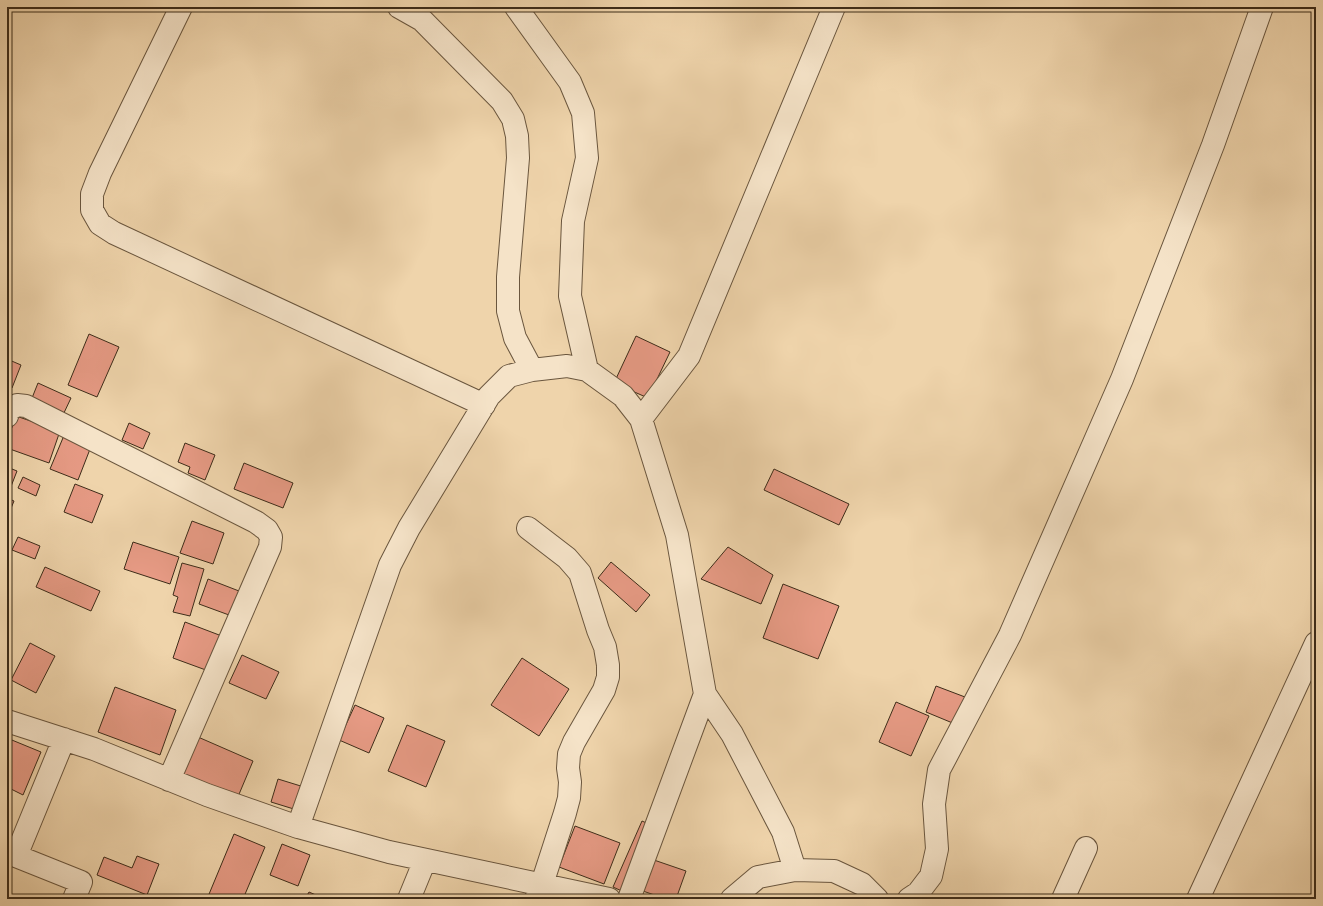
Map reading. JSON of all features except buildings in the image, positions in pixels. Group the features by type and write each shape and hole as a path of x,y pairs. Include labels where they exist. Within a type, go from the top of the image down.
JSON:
{"street":[{"path":"181,7 100,173 92,194 92,210 100,224 114,233 484,405"},
{"path":"400,7 422,20 502,101 513,118 518,158 508,277 508,311 515,338 532,370"},
{"path":"516,7 570,82 583,113 587,158 573,221 570,296 587,370"},
{"path":"641,420 689,356 834,7"},
{"path":"918,897 931,876 937,849 934,804 939,770 1010,634 1122,379 1214,144 1262,7"},
{"path":"298,827 390,565 409,528 489,396 509,376 532,370 567,366 587,370 623,396 641,420 677,535 705,694 732,734 784,832 795,870"},
{"path":"7,416 9,410 17,405 26,406 256,522 267,530 271,537 270,547 169,780"},
{"path":"528,528 567,558 580,573 605,647 608,665 608,677 604,690 574,742 569,754 568,768 570,782 566,813 539,892"},
{"path":"1198,899 1316,642"},
{"path":"629,899 705,694"},
{"path":"7,721 94,749 207,795 298,827 389,852 425,860 539,892 609,899"},
{"path":"64,739 16,856 81,882 74,899"},
{"path":"1063,899 1086,848"},
{"path":"409,899 425,860"},
{"path":"732,899 758,877 795,870 834,871 862,884 878,899"}]}
